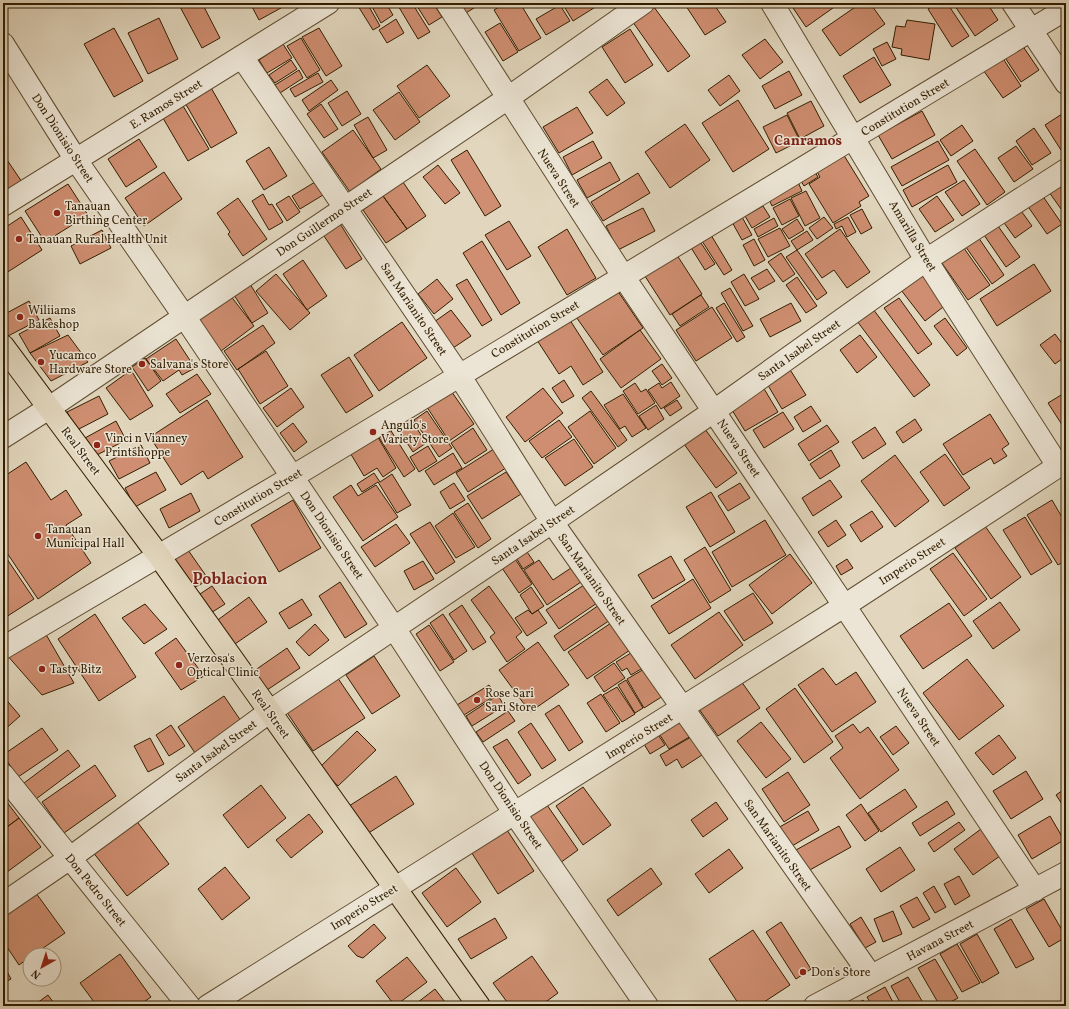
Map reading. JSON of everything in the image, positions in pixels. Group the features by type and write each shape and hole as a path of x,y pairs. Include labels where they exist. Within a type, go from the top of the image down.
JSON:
{"main road":[{"name":"Real Street","path":"3,346 159,556 480,1006"}],"street":[{"name":"E. Ramos Street","path":"3,205 328,3"},
{"name":"Nueva Street","path":"447,3 623,276 1035,890"},
{"name":"Don Guillermo Street","path":"3,437 49,408 508,98 643,3"},
{"name":"Amarilla Street","path":"772,3 854,137 926,260 1062,463"},
{"path":"1013,3 1066,83"},
{"name":"Constitution Street","path":"3,648 292,477 1066,9"},
{"name":"Don Dionisio Street","path":"3,44 76,160 184,316 394,628 515,814 647,1006"},
{"name":"San Marianito Street","path":"242,57 459,375 552,522 871,976"},
{"name":"Santa Isabel Street","path":"3,904 70,858 270,712 714,411 926,260 1066,170"},
{"name":"Imperio Street","path":"208,1006 844,606 1062,463"},
{"name":"Don Pedro Street","path":"3,775 189,1006"},
{"name":"Havana Street","path":"815,1006 1066,873"}],"building":[{"path":"178,3 202,3 220,38 202,48"},
{"path":"250,3 290,3 259,20"},
{"path":"362,3 367,3 380,26 373,30 358,6"},
{"path":"370,3 386,3 393,15 381,23"},
{"path":"412,3 430,32 418,39 397,4"},
{"path":"415,3 433,3 442,17 429,25"},
{"path":"453,3 482,3 461,16"},
{"path":"505,3 520,3 541,38 519,51 494,10"},
{"path":"562,3 595,3 597,6 573,21"},
{"path":"651,3 690,56 668,72 630,18"},
{"path":"684,3 713,3 726,22 705,35"},
{"path":"794,3 840,3 806,27 791,5"},
{"path":"861,3 870,3 885,24 840,56 822,30"},
{"path":"937,3 947,3 969,36 952,47 928,9"},
{"path":"953,3 987,3 998,20 975,36"},
{"path":"560,5 570,21 546,35 536,19"},
{"path":"159,18 178,59 148,74 128,33"},
{"path":"396,19 404,33 387,43 379,30"},
{"path":"907,20 935,24 929,60 901,55 902,49 892,47 896,26 905,27"},
{"path":"500,23 518,52 503,61 485,32"},
{"path":"114,28 143,81 114,97 84,44"},
{"path":"319,28 342,66 326,76 302,37"},
{"path":"630,29 653,65 625,83 602,47"},
{"path":"301,38 320,70 307,78 287,46"},
{"path":"765,39 783,62 760,79 742,55"},
{"path":"887,42 896,59 882,66 873,49"},
{"path":"1020,42 1039,70 1021,82 1002,53"},
{"path":"283,44 292,58 267,73 259,60"},
{"path":"1000,54 1021,86 1003,98 981,67"},
{"path":"874,57 891,85 860,103 843,76"},
{"path":"291,60 297,69 275,83 269,75"},
{"path":"427,65 450,96 419,118 397,86"},
{"path":"299,70 303,78 280,93 275,85"},
{"path":"789,71 802,95 775,109 762,86"},
{"path":"318,73 323,82 295,97 290,89"},
{"path":"729,75 740,91 720,106 708,90"},
{"path":"607,79 625,103 607,116 589,92"},
{"path":"331,80 338,90 309,111 302,100"},
{"path":"210,86 237,133 211,148 184,101"},
{"path":"347,91 361,114 342,126 328,103"},
{"path":"399,92 420,122 395,140 373,110"},
{"path":"738,100 769,149 733,172 702,123"},
{"path":"180,101 209,149 188,161 160,113"},
{"path":"811,101 824,126 800,139 787,113"},
{"path":"321,104 338,129 324,138 307,114"},
{"path":"577,107 593,133 559,153 543,127"},
{"path":"922,111 935,135 892,159 878,135"},
{"path":"1062,114 1066,121 1066,146 1061,150 1045,125"},
{"path":"787,115 800,141 776,153 763,127"},
{"path":"368,117 387,150 373,158 354,125"},
{"path":"685,124 710,160 670,188 645,152"},
{"path":"962,125 973,141 951,156 940,140"},
{"path":"1034,128 1051,153 1032,165 1016,141"},
{"path":"353,130 381,169 350,192 322,152"},
{"path":"139,139 157,167 126,187 108,159"},
{"path":"593,141 602,158 572,175 563,157"},
{"path":"938,141 949,160 902,186 891,167"},
{"path":"1016,146 1033,169 1014,182 998,158"},
{"path":"269,147 287,176 264,190 246,161"},
{"path":"840,149 869,196 859,202 861,206 833,223 809,184 820,177 813,165"},
{"path":"975,149 1005,192 987,205 957,161"},
{"path":"467,150 501,206 485,216 451,160"},
{"path":"3,154 22,182 3,195"},
{"path":"610,162 620,180 587,198 577,180"},
{"path":"438,165 460,193 445,204 423,177"},
{"path":"948,165 957,182 912,207 903,190"},
{"path":"812,167 818,177 804,186 798,176"},
{"path":"164,172 182,199 144,226 125,198"},
{"path":"638,173 650,193 603,221 591,202"},
{"path":"797,180 802,191 772,206 767,195"},
{"path":"964,180 980,204 962,216 945,192"},
{"path":"1066,180 1066,206 1061,209 1049,192"},
{"path":"315,182 323,195 300,209 292,196"},
{"path":"403,182 426,216 407,229 383,196"},
{"name":"Tanauan Birthing Center","path":"68,184 88,215 45,242 25,211"},
{"path":"806,191 820,218 805,226 791,198"},
{"path":"263,194 269,205 272,204 283,222 269,230 252,201"},
{"path":"1042,195 1062,224 1047,234 1027,205"},
{"path":"289,196 300,212 287,221 276,204"},
{"path":"383,196 407,229 386,243 363,210"},
{"path":"937,196 954,220 935,232 919,209"},
{"path":"238,198 267,239 243,256 228,234 230,232 217,213"},
{"path":"790,199 799,216 782,225 773,208"},
{"path":"763,206 770,217 752,228 745,216"},
{"path":"643,208 655,231 618,250 606,226"},
{"path":"1019,208 1032,226 1015,238 1002,220"},
{"path":"862,209 872,228 861,234 850,215"},
{"name":"Tanauan Rural Health Unit","path":"21,217 42,250 3,275 3,229"},
{"path":"742,217 752,235 742,240 732,222"},
{"path":"824,217 833,228 817,239 809,228"},
{"path":"848,217 856,232 847,237 842,226 836,229 834,224"},
{"path":"774,218 778,226 758,237 754,229"},
{"path":"797,219 804,230 789,239 782,229"},
{"path":"509,221 531,256 507,270 485,235"},
{"path":"339,222 362,259 346,269 322,233"},
{"path":"998,226 1020,257 1006,267 984,235"},
{"path":"780,228 790,246 768,257 758,239"},
{"path":"567,229 596,278 567,295 538,247"},
{"path":"840,229 870,272 847,288 834,270 822,278 805,254"},
{"path":"102,230 111,248 80,264 71,246"},
{"path":"807,231 813,240 797,250 791,241"},
{"path":"976,234 1004,275 992,284 963,243"},
{"path":"711,235 732,270 724,275 702,241"},
{"path":"754,239 765,260 754,266 743,245"},
{"path":"699,240 715,264 705,270 690,246"},
{"path":"482,241 520,303 501,315 463,253"},
{"path":"961,244 990,285 968,300 939,259"},
{"path":"797,250 827,293 817,300 786,257"},
{"path":"675,252 702,294 670,315 643,273"},
{"path":"781,253 795,274 783,282 768,262"},
{"path":"303,260 327,296 307,310 283,274"},
{"path":"1034,264 1051,291 997,326 980,299"},
{"path":"767,269 775,281 759,290 751,278"},
{"path":"924,273 947,304 925,321 901,290"},
{"path":"276,274 310,313 290,330 256,291"},
{"path":"744,274 759,299 745,306 731,282"},
{"path":"797,277 817,306 806,313 786,285"},
{"path":"437,279 453,299 434,314 418,294"},
{"path":"467,279 492,320 482,326 456,285"},
{"path":"250,284 268,313 252,323 234,295"},
{"path":"615,287 643,328 603,355 574,314"},
{"path":"730,288 753,326 743,331 721,293"},
{"path":"230,295 254,326 221,351 197,319"},
{"path":"701,295 709,307 680,326 672,314"},
{"path":"899,298 932,344 918,354 884,308"},
{"name":"Wiliiams Bakeshop","path":"29,301 39,320 8,336 3,327 3,315"},
{"path":"724,303 745,337 737,342 716,308"},
{"path":"791,303 801,321 770,337 760,319"},
{"path":"870,305 930,385 914,397 854,317"},
{"path":"712,307 732,338 696,361 676,330"},
{"path":"451,310 471,336 453,348 434,322"},
{"path":"568,317 603,372 583,385 571,366 559,374 535,337"},
{"path":"50,318 60,336 30,353 19,334"},
{"path":"945,318 967,348 957,356 934,326"},
{"path":"402,322 427,358 379,391 354,355"},
{"path":"263,325 275,343 237,370 224,351"},
{"path":"640,330 661,359 621,388 600,359"},
{"path":"1055,334 1066,349 1066,356 1055,364 1040,345"},
{"path":"68,335 88,362 51,381 30,353"},
{"path":"860,335 877,357 857,373 840,350"},
{"path":"176,339 195,368 182,375 179,370 163,381 146,359"},
{"path":"266,351 288,386 260,404 238,369"},
{"path":"349,357 373,396 346,413 321,375"},
{"path":"145,358 161,381 148,391 132,367"},
{"path":"662,364 672,378 662,385 652,371"},
{"path":"789,368 806,395 782,409 766,382"},
{"path":"131,370 153,406 130,420 106,388"},
{"path":"197,374 211,394 180,413 166,394"},
{"path":"564,380 574,396 562,403 552,388"},
{"path":"671,382 680,396 661,409 648,390 659,383 662,388"},
{"path":"760,382 778,412 745,431 727,402"},
{"path":"635,383 641,392 646,389 655,403 638,414 623,391"},
{"path":"447,385 474,424 449,441 423,401"},
{"path":"291,388 304,407 277,427 263,408"},
{"path":"543,388 563,413 525,442 506,417"},
{"path":"591,391 627,440 618,447 582,398"},
{"path":"1066,392 1066,431 1048,403"},
{"path":"623,394 646,428 632,437 625,426 620,429 604,405"},
{"path":"99,396 108,414 77,430 67,412"},
{"path":"207,400 243,457 208,479 203,471 181,485 150,437"},
{"path":"677,400 682,408 670,416 664,408"},
{"path":"656,405 664,419 648,430 639,416"},
{"path":"811,406 821,421 803,432 794,417"},
{"path":"406,411 426,443 413,452 392,420"},
{"path":"427,411 452,448 439,457 414,420"},
{"path":"590,411 616,448 594,464 568,427"},
{"path":"783,412 794,429 764,448 753,430"},
{"path":"990,414 1009,444 1002,449 1007,456 994,464 991,458 963,475 943,444"},
{"path":"915,419 922,430 903,443 896,432"},
{"path":"559,420 572,437 542,458 529,441"},
{"path":"116,421 126,440 95,456 85,438"},
{"path":"293,423 307,442 294,452 280,433"},
{"path":"702,425 737,473 716,488 681,440"},
{"path":"827,425 839,442 809,461 798,444"},
{"path":"388,426 415,469 404,477 376,433"},
{"path":"875,427 886,444 863,459 852,442"},
{"path":"473,428 487,450 465,464 451,443"},
{"path":"376,434 396,468 383,477 377,468 364,476 349,451"},
{"path":"574,439 593,467 565,486 545,458"},
{"path":"141,445 150,463 119,479 109,461"},
{"path":"428,446 437,461 419,472 410,457"},
{"path":"497,447 509,466 468,492 456,473"},
{"path":"831,450 840,466 820,479 810,464"},
{"path":"453,453 462,468 434,485 425,471"},
{"path":"945,454 970,488 944,506 920,472"},
{"path":"895,455 929,501 895,527 861,481"},
{"name":"Tanauan Municipal Hall","path":"26,462 51,500 66,490 82,515 66,525 91,563 38,599 3,547 3,477"},
{"path":"156,472 166,490 135,507 125,488"},
{"path":"506,472 521,494 482,519 467,496"},
{"path":"374,473 380,482 392,474 411,505 397,513 378,482 362,492 357,484"},
{"path":"830,480 842,497 813,516 802,498"},
{"path":"454,483 465,500 450,509 440,492"},
{"path":"740,483 750,498 728,511 718,496"},
{"path":"351,485 358,496 376,485 398,517 363,541 333,497"},
{"path":"711,492 735,532 710,547 686,507"},
{"path":"191,493 200,511 169,528 160,509"},
{"path":"293,500 321,548 279,572 251,525"},
{"path":"1052,500 1066,524 1066,560 1058,565 1027,515"},
{"path":"468,503 491,539 478,548 454,512"},
{"path":"872,511 883,527 861,542 850,525"},
{"path":"453,513 475,547 456,558 435,526"},
{"path":"1025,517 1052,562 1031,575 1003,530"},
{"path":"765,520 786,555 732,587 712,552"},
{"path":"836,520 846,535 828,547 818,532"},
{"path":"430,522 455,562 436,574 410,534"},
{"path":"396,524 410,543 375,567 361,547"},
{"path":"985,526 1021,577 991,599 955,548"},
{"path":"705,547 731,590 710,603 684,560"},
{"path":"525,549 534,562 523,569 515,556"},
{"path":"188,550 209,580 189,590 166,563"},
{"path":"3,553 34,599 3,619"},
{"path":"953,553 987,599 964,616 930,569"},
{"path":"790,554 812,583 772,614 749,585"},
{"path":"671,556 685,580 653,599 638,575"},
{"path":"515,559 532,584 519,593 502,568"},
{"path":"847,559 853,568 841,575 836,566"},
{"path":"539,560 553,580 571,568 581,582 547,605 524,570"},
{"path":"423,561 434,579 414,590 404,571"},
{"path":"693,579 711,608 669,634 651,606"},
{"path":"340,582 367,624 345,638 319,596"},
{"path":"587,583 600,601 559,629 546,610"},
{"path":"212,586 225,604 206,616 194,598"},
{"path":"489,586 522,632 516,637 525,649 507,662 490,637 495,633 471,600"},
{"path":"531,587 544,606 532,614 520,595"},
{"path":"753,593 773,623 744,641 724,611"},
{"path":"249,597 267,622 232,646 215,622"},
{"path":"302,599 312,615 289,629 279,613"},
{"path":"1000,602 1020,630 993,649 973,621"},
{"path":"602,603 613,618 564,651 554,636"},
{"path":"949,603 972,636 923,669 900,636"},
{"path":"145,604 167,629 144,644 122,618"},
{"path":"462,605 486,642 473,650 449,614"},
{"path":"528,610 532,614 538,610 547,623 527,636 515,618"},
{"path":"719,612 743,645 695,679 671,645"},
{"path":"95,614 136,677 99,701 58,639"},
{"path":"443,614 467,651 454,660 430,623"},
{"path":"614,621 633,648 587,679 568,652"},
{"path":"315,624 329,640 309,656 296,642"},
{"path":"429,625 454,662 440,671 416,634"},
{"name":"Tasty Bitz","path":"44,631 74,683 42,695 6,654"},
{"name":"Verzosa's Optical Clinic","path":"176,638 204,676 181,690 155,653"},
{"path":"538,642 569,685 530,712 499,670"},
{"path":"287,648 300,668 264,692 251,673"},
{"path":"636,650 646,666 631,675 627,668 622,671 616,662"},
{"path":"374,656 400,696 372,714 346,675"},
{"path":"967,659 1004,706 959,740 923,693"},
{"path":"614,663 625,678 604,692 594,677"},
{"path":"646,668 663,696 644,708 627,679"},
{"path":"823,668 836,685 856,672 876,702 832,732 798,685"},
{"path":"335,674 365,718 313,751 284,708"},
{"path":"626,680 643,708 635,713 618,685"},
{"path":"741,681 760,708 718,736 699,709"},
{"name":"Rose Sari Sari Store","path":"489,685 496,695 464,715 457,705"},
{"path":"617,687 635,714 622,722 603,695"},
{"path":"795,688 833,742 804,763 766,709"},
{"path":"601,694 620,723 606,732 587,703"},
{"path":"498,695 504,706 472,726 466,716"},
{"path":"3,696 20,716 3,731"},
{"path":"224,696 241,721 195,753 178,727"},
{"path":"559,705 583,742 569,751 545,714"},
{"path":"508,711 515,721 483,742 476,732"},
{"path":"678,716 691,736 669,749 656,729"},
{"path":"761,722 791,759 766,778 737,741"},
{"path":"531,723 556,760 542,769 518,732"},
{"path":"853,724 860,733 868,727 899,770 860,799 830,758 843,748 835,736"},
{"path":"171,725 185,746 169,756 156,735"},
{"path":"896,726 909,743 893,755 880,737"},
{"path":"42,728 58,750 18,777 3,755"},
{"path":"655,730 665,745 650,754 641,739"},
{"path":"357,731 376,750 338,786 320,767"},
{"path":"999,735 1016,758 993,775 975,753"},
{"path":"691,737 702,755 682,768 677,759 666,766 660,755"},
{"path":"150,738 164,764 148,772 134,746"},
{"path":"507,739 531,775 518,784 493,747"},
{"path":"68,750 80,766 36,799 24,783"},
{"path":"95,765 116,796 64,833 42,802"},
{"path":"1026,771 1043,799 1011,819 993,791"},
{"path":"788,772 810,805 784,822 762,789"},
{"path":"396,776 414,804 367,834 349,806"},
{"path":"261,785 286,818 248,848 223,815"},
{"path":"583,787 611,825 583,845 556,806"},
{"path":"1066,788 1066,810 1056,795"},
{"path":"905,789 917,807 881,832 868,813"},
{"path":"3,797 19,818 3,830"},
{"path":"947,801 955,814 920,836 912,823"},
{"path":"716,802 728,819 703,837 691,820"},
{"path":"861,804 879,831 865,841 846,815"},
{"path":"547,805 578,850 560,863 529,817"},
{"path":"808,811 819,830 787,849 776,829"},
{"path":"309,814 323,832 291,858 276,840"},
{"path":"132,815 169,864 127,896 89,847"},
{"path":"1050,816 1064,840 1032,859 1018,835"},
{"path":"19,818 41,847 3,875 3,830"},
{"path":"959,822 965,830 934,852 928,843"},
{"path":"503,824 534,871 498,894 468,847"},
{"path":"839,826 851,847 808,871 796,850"},
{"path":"981,829 1000,856 973,875 954,849"},
{"path":"900,847 915,870 881,892 866,869"},
{"path":"729,849 743,868 709,893 695,874"},
{"path":"225,867 250,898 222,920 198,889"},
{"path":"456,868 481,902 447,927 422,893"},
{"path":"651,868 662,884 618,916 607,900"},
{"path":"959,876 970,896 955,905 944,884"},
{"path":"934,886 946,907 935,913 923,893"},
{"path":"33,889 65,933 45,947 22,947 22,963 19,965 3,941 3,910"},
{"path":"917,897 930,919 913,928 900,906"},
{"path":"1044,899 1066,937 1049,947 1026,909"},
{"path":"893,911 902,934 883,942 874,919"},
{"path":"861,917 876,942 865,948 850,924"},
{"path":"495,918 507,938 471,959 458,939"},
{"path":"1011,919 1034,959 1016,968 994,929"},
{"path":"781,922 811,969 796,979 766,932"},
{"path":"374,924 386,938 363,958 357,956 348,946"},
{"path":"753,930 790,985 758,1006 740,1006 709,959"},
{"path":"977,934 999,973 982,983 960,944"},
{"path":"957,944 980,983 962,992 940,954"},
{"path":"120,954 151,997 138,1006 97,1006 80,983"},
{"path":"532,956 558,993 540,1006 510,1006 493,983"},
{"path":"407,957 427,982 395,1006 376,981"},
{"path":"935,959 958,998 943,1006 940,1006 918,968"},
{"path":"3,964 11,979 3,983"},
{"path":"908,977 925,1006 902,1006 891,986"},
{"path":"885,987 895,1006 872,1006 867,997"},
{"path":"435,989 448,1006 413,1006"},
{"path":"48,995 56,1006 33,1006"},
{"path":"863,1000 867,1006 853,1006"}],"place":[{"name":"Tanauan Birthing Center","path":"57,213"},
{"name":"Tanauan Rural Health Unit","path":"19,239"},
{"name":"Wiliiams Bakeshop","path":"20,317"},
{"name":"Yucamco Hardware Store","path":"41,362"},
{"name":"Salvana's Store","path":"142,364"},
{"name":"Angulo's Variety Store","path":"373,432"},
{"name":"Vinci n Vianney Printshoppe","path":"97,445"},
{"name":"Tanauan Municipal Hall","path":"38,536"},
{"name":"Verzosa's Optical Clinic","path":"179,665"},
{"name":"Tasty Bitz","path":"42,669"},
{"name":"Rose Sari Sari Store","path":"477,700"},
{"name":"Don's Store","path":"803,972"}],"district":[{"name":"Canramos","path":"808,140"},
{"name":"Poblacion","path":"230,578"}]}
